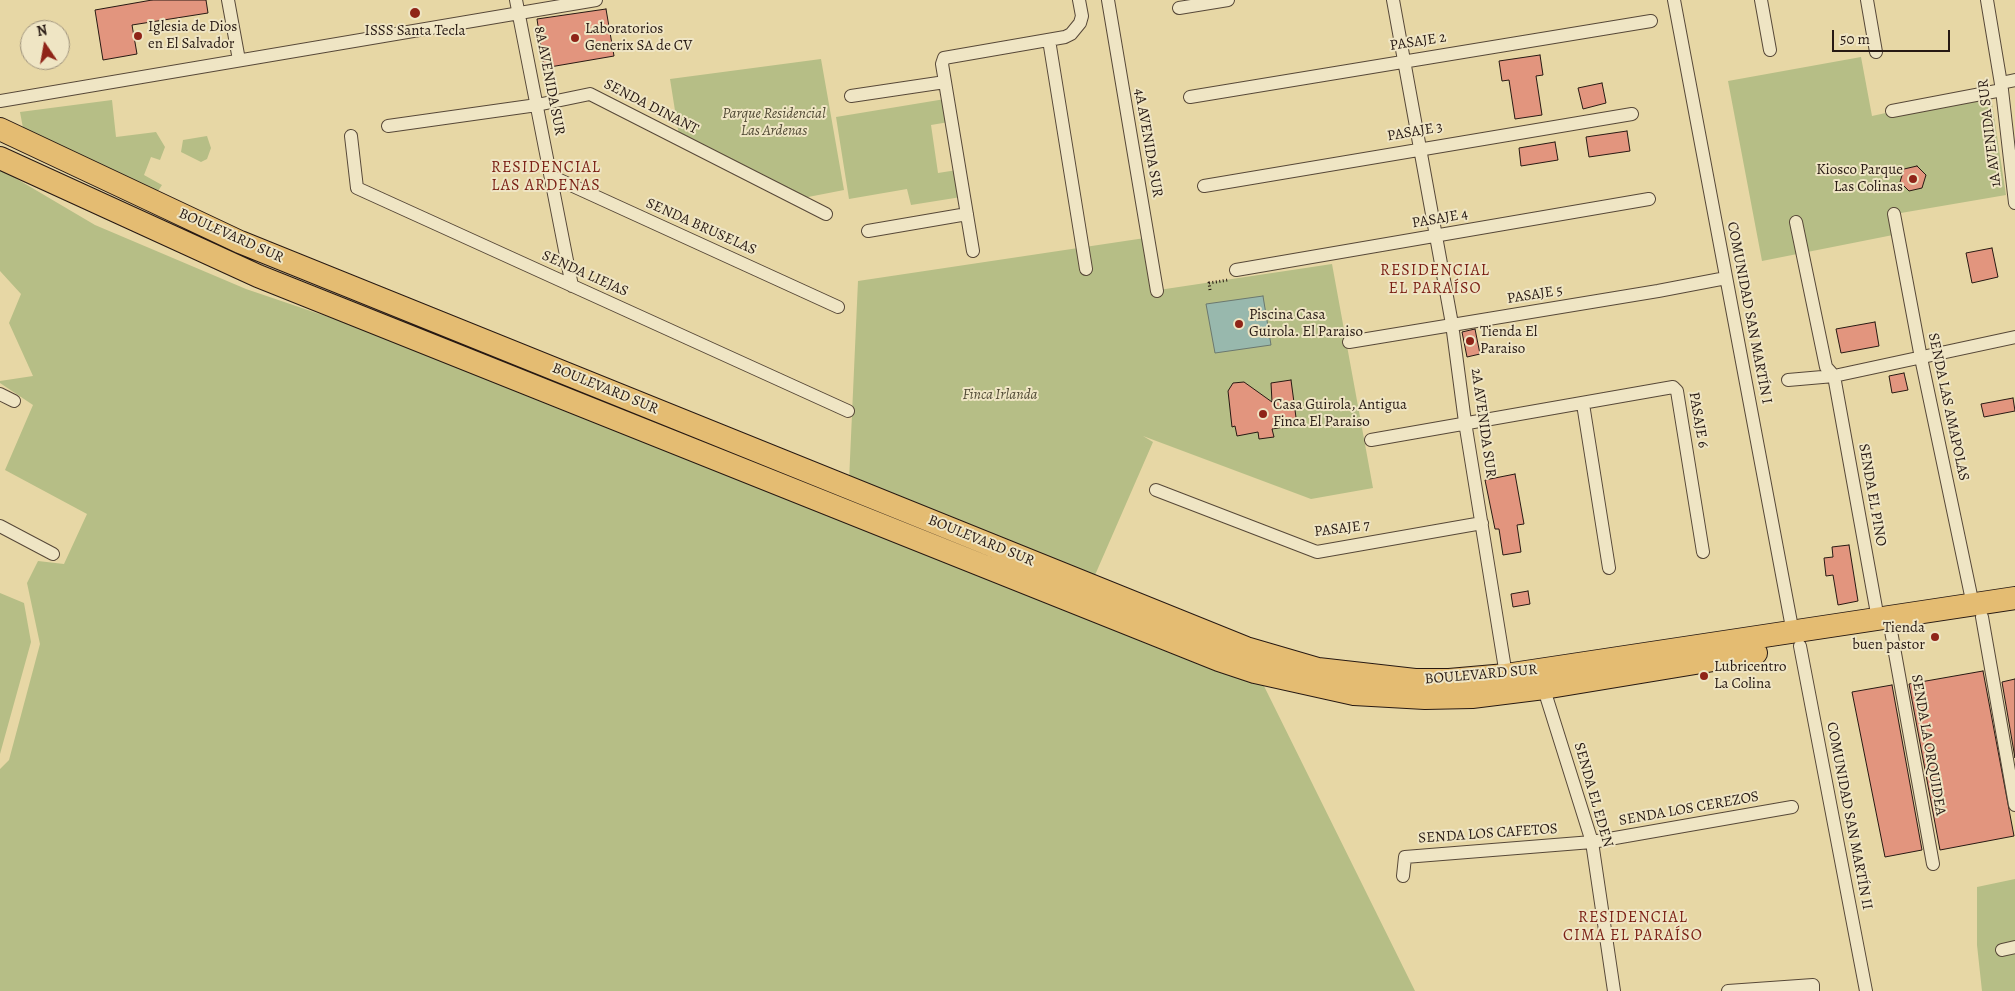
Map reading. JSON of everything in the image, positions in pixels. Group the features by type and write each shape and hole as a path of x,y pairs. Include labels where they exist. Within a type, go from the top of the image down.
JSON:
{"highway":[{"name":"BOULEVARD SUR","path":"0,128 240,242 1246,648 1318,669 1375,677 1449,680 1506,675 1541,679"},
{"name":"BOULEVARD SUR","path":"0,158 258,276 1255,672 1317,688 1387,697 1472,696 1541,679 1884,625 1977,611 2015,612"},
{"name":"BOULEVARD SUR","path":"1977,611 2015,598"}],"street":[{"path":"228,0 239,60"},
{"path":"0,101 239,60 517,6 596,0"},
{"path":"973,251 942,64 944,58 1065,37 1076,29 1082,16 1079,0"},
{"name":"4A AVENIDA SUR","path":"1108,0 1157,290"},
{"path":"1179,8 1228,0"},
{"name":"2A AVENIDA SUR","path":"1393,0 1452,324 1465,422 1506,675"},
{"name":"COMUNIDAD SAN MARTÍN I","path":"1674,0 1796,640"},
{"path":"1761,0 1770,50"},
{"path":"1867,0 1876,52"},
{"name":"1A AVENIDA SUR","path":"1987,0 2002,86 2015,203"},
{"name":"8A AVENIDA SUR","path":"517,6 572,286"},
{"name":"PASAJE 2","path":"1190,97 1651,21"},
{"path":"1049,40 1086,269"},
{"path":"1892,111 2002,86 2015,80"},
{"path":"851,96 945,82"},
{"name":"SENDA DINANT","path":"388,126 537,105 590,94 826,214"},
{"name":"PASAJE 3","path":"1204,186 1420,148 1632,114"},
{"name":"SENDA LIEJAS","path":"351,136 357,188 848,411"},
{"name":"SENDA BRUSELAS","path":"551,176 838,307"},
{"name":"PASAJE 4","path":"1236,270 1649,199"},
{"path":"868,231 967,214"},
{"name":"SENDA LAS AMAPOLAS","path":"1894,214 1921,358 1977,611 2015,805"},
{"name":"SENDA EL PINO","path":"1796,222 1826,366 1834,376 1884,625"},
{"name":"PASAJE 5","path":"1349,342 1726,278"},
{"path":"1788,380 1834,376 2015,337"},
{"name":"PASAJE 6","path":"1371,440 1465,422 1676,388 1703,552"},
{"path":"0,394 14,401"},
{"path":"1583,404 1609,568"},
{"name":"PASAJE 7","path":"1156,490 1317,552 1482,522"},
{"path":"0,526 53,554"},
{"name":"SENDA LA ORQUIDEA","path":"1884,625 1934,864"},
{"name":"COMUNIDAD SAN MARTÍN II","path":"1796,640 1866,991"},
{"name":"SENDA EL EDEN","path":"1541,679 1592,842 1614,991"},
{"name":"SENDA LOS CEREZOS","path":"1592,842 1792,807"},
{"name":"SENDA LOS CAFETOS","path":"1403,876 1405,857 1592,842"},
{"path":"2002,950 2015,947"},
{"path":"1728,991 1813,985 1813,991"}],"green space":[{"path":"1861,57 1872,116 1990,90 2006,195 1895,214 1898,234 1762,261 1728,81"},
{"name":"Parque Residencial Las Ardenas","path":"821,59 844,190 803,198 680,142 670,79"},
{"path":"945,99 949,122 931,125 938,173 957,170 961,197 911,205 907,189 849,199 836,117"},
{"path":"112,100 116,137 156,132 165,147 160,160 151,157 144,175 162,185 156,194 23,128 20,112"},
{"path":"207,136 211,148 207,159 201,162 181,152 183,140"},
{"path":"0,169 95,225 246,289 346,323 1044,595 1118,632 1263,684 1415,991 0,991 0,769 9,760 40,644 27,583 38,561 64,564 87,514 5,470 33,405 0,383 0,381 33,376 9,323 21,294 0,271"},
{"name":"Finca Irlanda","path":"1145,238 1152,291 1332,264 1373,488 1311,499 1143,436 1153,442 1095,575 849,481 858,281"},
{"path":"0,593 24,603 31,642 0,754"},
{"path":"2015,879 2015,991 1982,991 1977,945 1977,887"}],"water":[{"name":"Piscina Casa Guirola. El Paraiso","path":"1263,296 1271,345 1215,353 1206,304"}],"building":[{"path":"152,0 206,0 208,13 132,25 137,54 103,60 95,10"},
{"name":"Laboratorios Generix SA de CV","path":"606,9 614,56 544,68 537,19"},
{"path":"1540,55 1543,75 1536,76 1542,115 1515,119 1509,80 1502,81 1499,61"},
{"path":"1602,83 1606,103 1583,109 1578,88"},
{"path":"1627,131 1630,151 1589,157 1586,137"},
{"path":"1555,142 1558,160 1521,166 1519,148"},
{"name":"Kiosco Parque Las Colinas","path":"1917,166 1926,175 1922,188 1909,191 1900,182 1904,169"},
{"path":"1992,248 1998,277 1972,283 1966,253"},
{"path":"1875,322 1879,346 1841,353 1836,329"},
{"name":"Tienda El Paraiso","path":"1475,329 1480,354 1467,357 1462,332"},
{"path":"1904,373 1908,390 1892,393 1889,376"},
{"name":"Casa Guirola, Antigua Finca El Paraiso","path":"1291,380 1297,425 1272,429 1274,437 1259,439 1258,432 1237,436 1235,426 1232,427 1228,391 1233,383 1244,382 1272,402 1271,383"},
{"path":"2013,398 2015,411 1984,417 1981,404"},
{"path":"1515,474 1524,524 1517,525 1521,552 1503,555 1499,529 1495,529 1485,480"},
{"path":"1849,545 1858,601 1838,605 1833,575 1826,576 1824,558 1833,557 1832,547"},
{"path":"1528,591 1530,604 1513,607 1511,594"},
{"path":"1983,671 2014,836 1940,850 1909,684"},
{"path":"2015,679 2015,758 2002,682"},
{"path":"1892,685 1922,850 1885,857 1852,692"}],"place":[{"name":"ISSS Santa Tecla","path":"415,13"},
{"name":"Iglesia de Dios en El Salvador","path":"138,36"},
{"name":"Laboratorios Generix SA de CV","path":"575,38"},
{"name":"Kiosco Parque Las Colinas","path":"1913,179"},
{"name":"Piscina Casa Guirola. El Paraiso","path":"1239,324"},
{"name":"Tienda El Paraiso","path":"1470,341"},
{"name":"Casa Guirola, Antigua Finca El Paraiso","path":"1263,414"},
{"name":"Tienda buen pastor","path":"1935,637"},
{"name":"Lubricentro La Colina","path":"1704,676"}],"district":[{"name":"RESIDENCIAL LAS ARDENAS","path":"546,177"},
{"name":"RESIDENCIAL EL PARAÍSO","path":"1435,280"},
{"name":"RESIDENCIAL CIMA EL PARAÍSO","path":"1633,927"}]}
